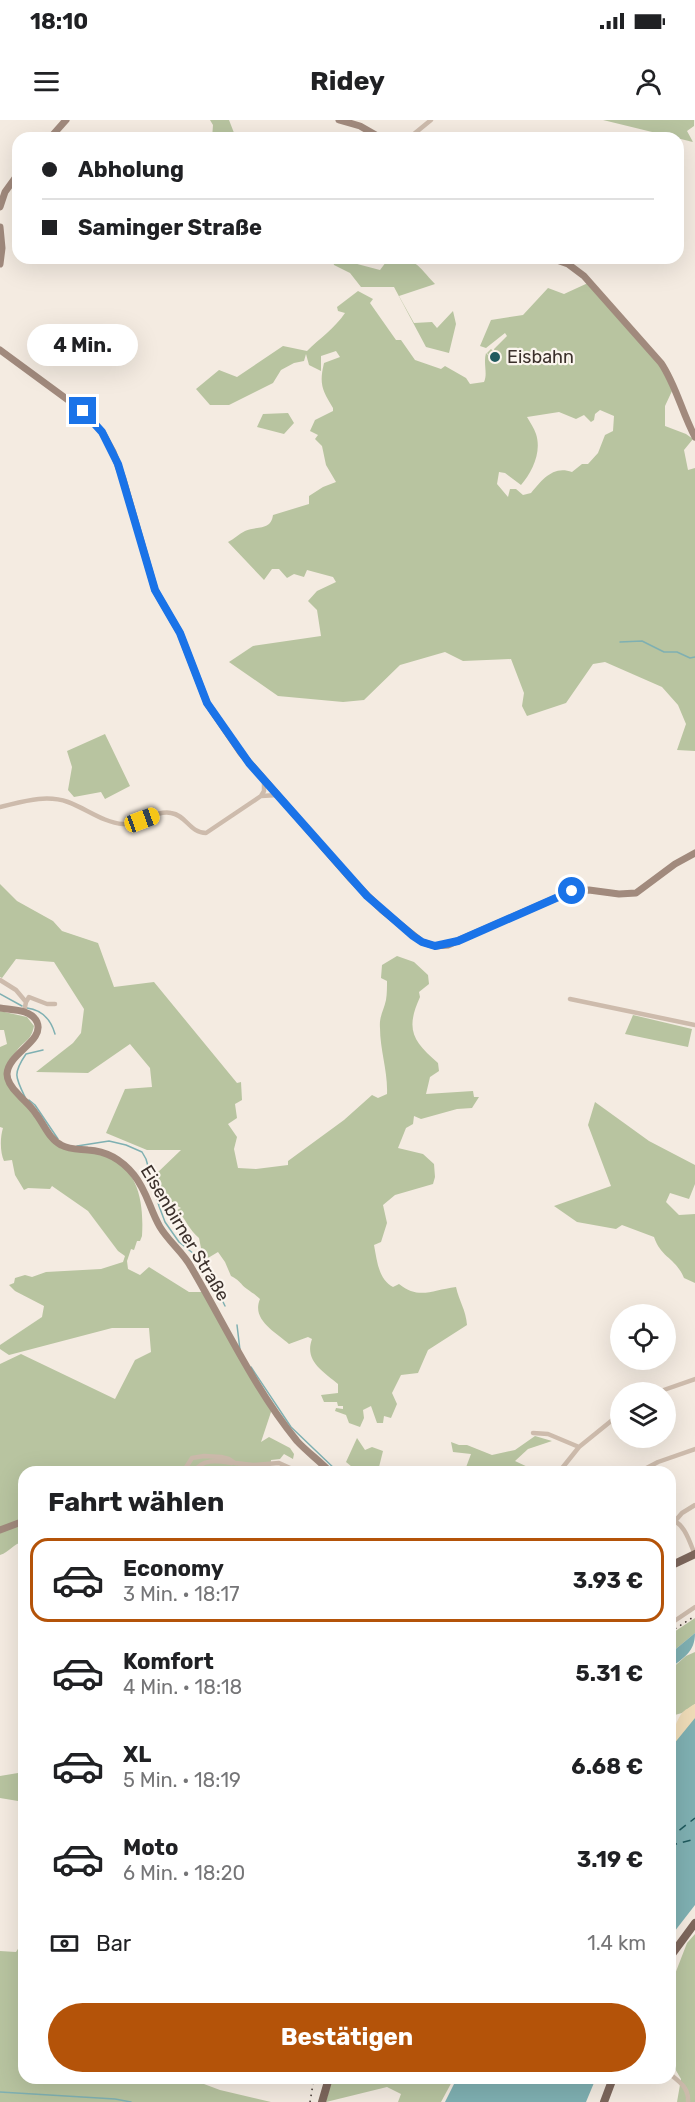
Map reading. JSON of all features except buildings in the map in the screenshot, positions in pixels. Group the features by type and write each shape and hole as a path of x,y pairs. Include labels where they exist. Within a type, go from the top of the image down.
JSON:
{"main road":[{"path":"676,1563 695,1554"},
{"path":"676,1950 695,1923"},
{"path":"322,2102 327,2084"},
{"path":"604,2102 611,2084"}],"street":[{"path":"55,132 66,120"},
{"path":"339,120 360,126 370,132"},
{"path":"416,132 431,120"},
{"path":"0,207 4,192 12,182"},
{"path":"0,227 2,248 0,264"},
{"path":"568,264 584,276 661,363 669,375 695,437"},
{"path":"0,350 92,418 107,440 123,479 155,590 180,633 201,692 241,753 264,780 367,896 413,936 435,946 458,941 572,891 636,893 675,864 695,853"},
{"path":"0,807 50,798 65,801 122,824 171,813 180,816 195,831 206,833 261,796 264,791 264,780"},
{"path":"261,796 278,795"},
{"path":"0,980 16,990 25,1007"},
{"path":"25,1007 29,997 47,1004 55,1004"},
{"path":"570,999 695,1025"},
{"path":"0,1008 25,1007"},
{"name":"Eisenbirner Straße","path":"25,1007 35,1019 38,1030 8,1069 12,1088 33,1109 50,1135 60,1145 70,1149 104,1152 116,1158 133,1173 143,1188 161,1228 188,1261 253,1377 298,1443 323,1466"},
{"path":"676,1386 695,1379"},
{"path":"564,1466 579,1447 610,1420"},
{"path":"533,1433 548,1434 579,1447"},
{"path":"650,1466 695,1449"},
{"path":"186,1466 196,1457 229,1459 235,1463"},
{"path":"197,1466 208,1461 253,1465 279,1463 286,1466"},
{"path":"676,1518 695,1506"},
{"path":"676,1522 681,1526 695,1554"},
{"path":"0,1530 18,1523"},
{"path":"676,1620 695,1607"},
{"path":"676,2079 684,2086 689,2096 688,2102"}],"green space":[{"path":"210,120 229,120 234,132 212,132 213,125"},
{"path":"603,120 694,120 694,126 687,131 693,142 684,140 684,132 652,132"},
{"path":"357,264 380,270 384,264 416,264 420,267 435,284 399,296 414,323 432,322 437,328 453,311 456,324 449,353 426,347 394,287 361,287 350,273 334,265"},
{"path":"588,283 667,374 672,391 665,406 665,426 693,439 684,450 688,470 695,468 695,751 677,750 686,724 678,705 662,687 605,662 593,664 566,703 527,716 522,706 524,693 511,659 463,661 445,652 400,665 364,700 343,702 278,696 229,662 253,646 321,636 317,610 308,601 317,591 336,582 333,577 307,570 304,577 294,574 287,578 279,569 272,569 264,580 228,542 245,531 266,526 272,520 273,515 309,504 309,496 336,482 326,465 322,446 315,439 318,435 310,431 315,420 333,411 322,387 322,370 324,363 340,357 336,351 321,356 321,371 309,365 306,354 304,361 281,370 273,383 229,405 210,405 196,389 219,370 237,377 283,346 307,351 345,313 338,311 337,307 358,291 373,299 370,303 396,340 401,340 415,360 441,369 445,366 466,378 470,384 484,382 486,353 496,363 487,353 491,349 495,353 494,349 507,336 505,333 486,348 480,346 491,320 523,315 548,288 564,294","holes":["600,410 614,416 613,431 605,435 598,453 588,464 582,464 572,472 565,470 554,472 548,475 531,493 523,495 516,489 510,489 508,497 497,484 499,472 505,473 521,485 532,468 537,455 538,441 527,417 559,412 576,419 584,415 591,422"]},
{"path":"288,413 294,423 284,434 257,427 263,414"},
{"path":"105,734 130,786 105,799 101,792 74,797 68,790 72,767 67,751"},
{"path":"0,884 17,901 53,921 62,931 98,943 114,987 154,982 237,1083 241,1082 242,1100 235,1104 237,1118 228,1124 237,1137 234,1149 238,1168 256,1169 288,1165 288,1161 344,1120 372,1095 378,1098 387,1094 380,1028 387,990 387,981 381,978 382,965 397,956 414,962 428,975 429,984 419,992 420,997 413,1018 417,1041 438,1063 439,1071 430,1077 426,1094 473,1091 474,1097 479,1097 472,1108 457,1109 421,1119 414,1116 413,1124 406,1128 398,1148 423,1154 434,1164 433,1184 395,1195 383,1205 387,1223 381,1242 374,1245 381,1274 393,1287 399,1284 419,1293 456,1287 467,1325 428,1350 418,1373 401,1375 392,1393 397,1404 391,1418 384,1416 383,1423 377,1423 371,1406 363,1410 364,1418 360,1427 349,1423 346,1415 335,1411 336,1408 343,1409 343,1406 338,1406 337,1402 324,1402 321,1395 338,1393 338,1384 316,1365 310,1347 312,1339 308,1337 289,1344 266,1325 259,1313 260,1299 231,1276 218,1252 208,1258 202,1253 199,1238 177,1210 181,1208 171,1202 155,1175 181,1150 147,1150 106,1133 125,1089 152,1087 150,1068 130,1044 88,1073 36,1072 73,1043 81,1033 84,1009 54,962 16,959 2,978 0,977"},
{"path":"0,1011 27,1017 34,1026 30,1037 14,1055 5,1075 56,1145 102,1154 114,1160 124,1167 137,1187 142,1211 142,1236 140,1241 137,1241 134,1250 131,1249 127,1261 128,1269 140,1275 149,1267 189,1292 202,1292 272,1409 261,1442 269,1437 290,1448 294,1454 293,1459 284,1454 280,1459 271,1460 270,1466 18,1466 18,1543 0,1555 0,1364 21,1354 115,1399 135,1360 151,1352 149,1328 112,1328 9,1355 0,1349 0,1345 42,1317 44,1306 15,1291 9,1285 14,1283 15,1278 25,1275 32,1277 46,1272 101,1269 123,1262 125,1256 118,1251 88,1211 52,1186 50,1189 28,1188 24,1190 15,1175 12,1160 4,1161 1,1145 3,1128 0,1127 0,1047 7,1044 4,1030 0,1030"},
{"path":"633,1015 692,1029 688,1047 625,1034"},
{"path":"595,1102 649,1141 695,1165 695,1184 689,1199 670,1193 666,1202 679,1215 695,1214 695,1283 684,1278 654,1237 622,1225 616,1229 577,1222 554,1206 611,1186 588,1125"},
{"path":"535,1436 552,1441 528,1449 515,1461 526,1466 466,1466 471,1454 453,1452 451,1442 467,1445 492,1455 515,1450"},
{"path":"357,1438 365,1450 372,1447 383,1451 379,1466 351,1466 346,1462"},
{"path":"695,1618 695,1633 676,1649 676,1631"},
{"path":"695,1652 695,1704 676,1715 676,1665"},
{"path":"18,1773 18,1801 0,1798 0,1776"},
{"path":"695,1934 695,2102 677,2102 681,2079 676,2070 676,1971 687,1943"},
{"path":"18,1949 18,2084 204,2084 271,2102 0,2102 0,1951 16,1952"},
{"path":"330,2084 451,2084 441,2102 398,2102 401,2094 387,2087 326,2102"}],"sand":[{"path":"695,1704 695,1718 676,1752 676,1725 682,1713"}],"water":[{"path":"695,1633 691,1650 676,1664 676,1649"},
{"path":"695,1718 695,1905 676,1930 676,1741"},
{"path":"454,2084 594,2084 586,2102 445,2102"}],"waterway":[{"path":"620,642 642,641 664,652 677,652 690,658 695,657"},
{"path":"0,994 22,1006"},
{"path":"27,1008 45,1016 55,1034"},
{"path":"25,1097 17,1080 17,1071 26,1054 43,1050"},
{"path":"29,1100 35,1105 58,1139"},
{"path":"77,1146 109,1141 142,1152 165,1222 179,1242 204,1262 225,1306"},
{"path":"237,1325 240,1350"},
{"path":"251,1367 291,1427 332,1466"},
{"path":"0,2092 131,2102"}],"ferry route":[{"path":"676,1833 695,1818"},
{"path":"676,1844 695,1839"}],"railway":[{"path":"676,1628 695,1616"},
{"path":"310,2102 313,2084"}],"place":[{"name":"Eisbahn","path":"495,357"}],"route":[{"path":"83,411 98,425 113,452 155,590 187,648 201,692 207,703 249,763 367,896 413,936 435,946 458,941 572,891"}]}
